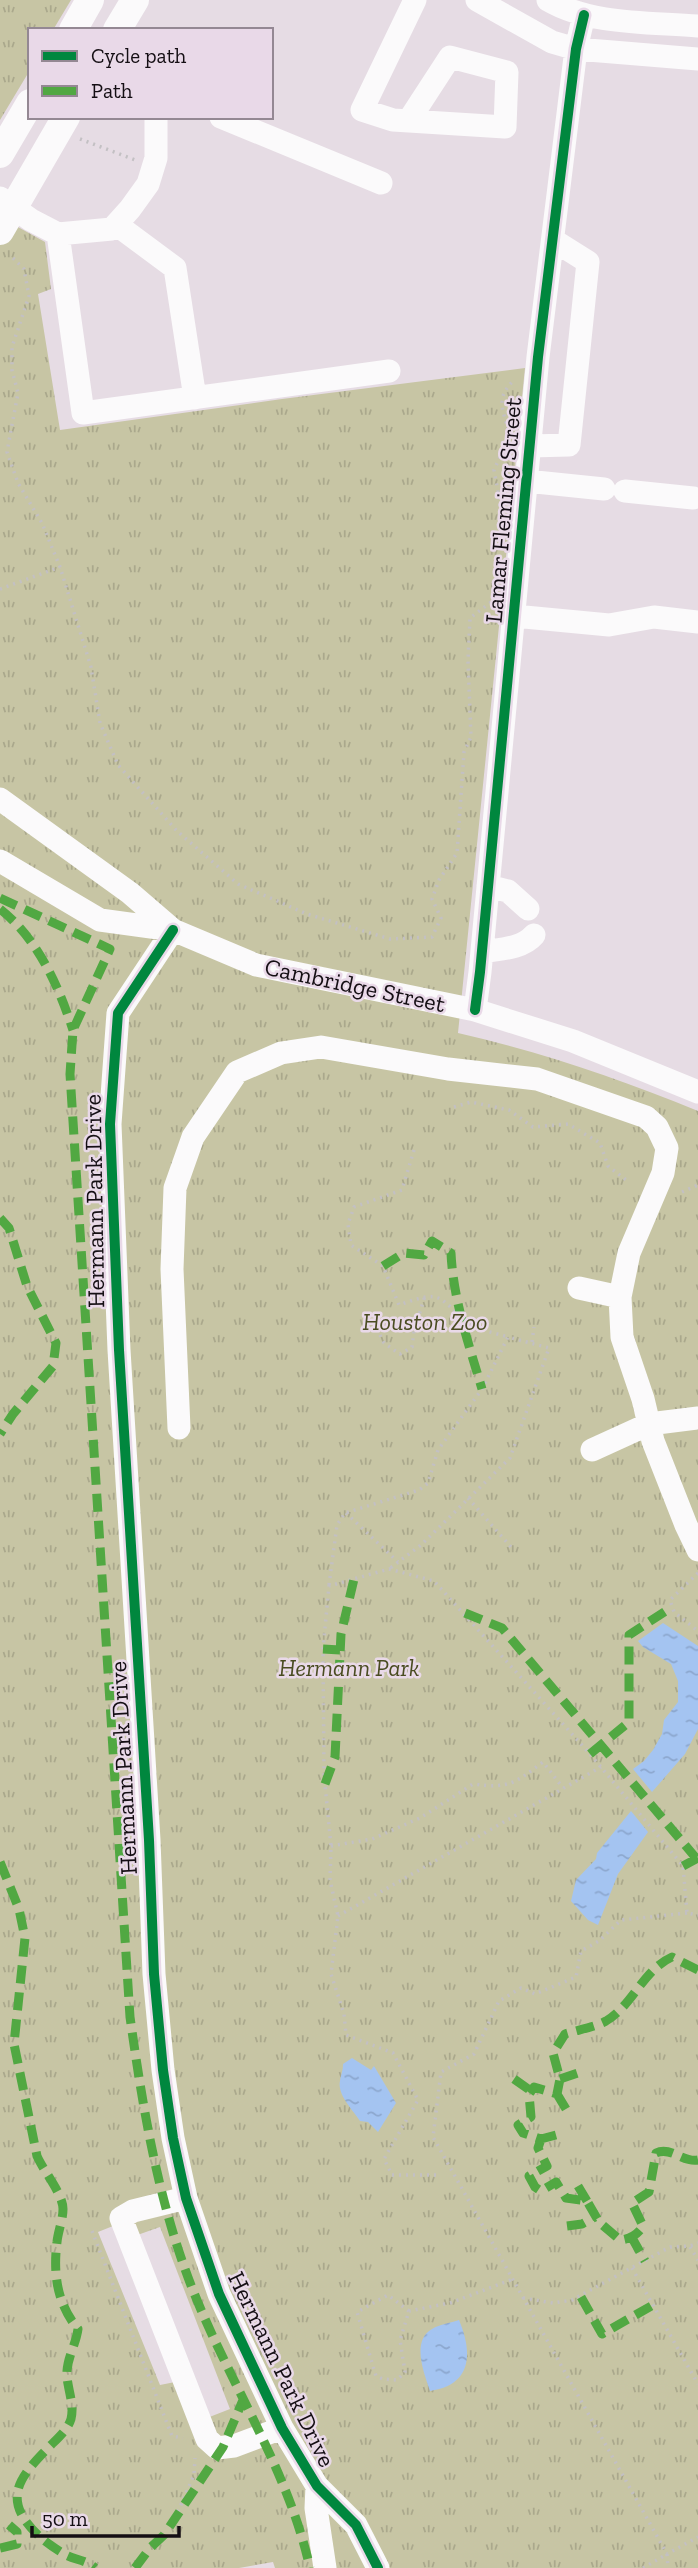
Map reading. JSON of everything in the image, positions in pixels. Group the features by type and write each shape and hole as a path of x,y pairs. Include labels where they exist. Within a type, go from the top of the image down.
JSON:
{"main road":[{"path":"74,28 90,0"},
{"path":"118,28 135,0"},
{"path":"0,154 28,106"},
{"path":"5,212 62,124"}],"street":[{"path":"409,120 450,57 507,72 505,127 393,120 362,110 415,0"},
{"path":"478,0 552,42 576,49 698,59"},
{"path":"548,0 584,15 698,26"},
{"name":"Lamar Fleming Street","path":"475,1010 538,357 576,49 584,15"},
{"path":"5,212 32,220 58,234 112,229 148,184 156,158 156,119"},
{"path":"226,119 381,183"},
{"path":"117,225 176,268 195,398"},
{"path":"58,234 83,413 389,371"},
{"path":"530,446 569,445 589,262 553,240"},
{"path":"526,481 693,498"},
{"path":"514,617 609,625 654,617 698,622"},
{"name":"Cambridge Street","path":"0,799 130,893 173,930"},
{"name":"Cambridge Street","path":"0,861 100,920 173,930 256,965 475,1010 573,1041 698,1092"},
{"path":"488,886 508,891 528,909"},
{"name":"Hermann Park Drive","path":"173,930 118,1013 110,1124 119,1350 149,1840 154,1974 167,2097 187,2198 219,2294 282,2428 317,2486 356,2525 377,2568"},
{"path":"482,952 508,948 529,940 534,935"},
{"path":"179,1428 172,1269 175,1188 193,1137 237,1072 281,1053 321,1047 448,1069 537,1079 646,1117 657,1127 667,1148 663,1173 629,1253 620,1297 622,1336 653,1441 685,1525 698,1550"},
{"path":"579,1288 620,1297"},
{"path":"592,1450 649,1424 698,1418"},
{"path":"187,2198 133,2211 121,2218 207,2439 217,2448 234,2446 282,2428"},
{"name":"Hermann Park Drive","path":"317,2486 316,2508 325,2568"}],"path":[{"path":"62,124 153,167"},
{"path":"13,258 24,269 29,296 12,347 12,370 18,393 7,452 18,483 42,523 60,567 91,667 100,723 118,765 177,831 238,884 307,914 390,939 432,937 441,918 432,899 439,880 457,853 464,752 471,737 468,661 470,618 499,596"},
{"path":"501,531 498,522 500,503 494,470 506,448 509,433 500,407 506,387 538,357"},
{"path":"0,589 60,567"},
{"path":"454,1107 471,1102 509,1110 533,1127 568,1124 600,1143 608,1166 626,1180"},
{"path":"329,1586 389,1569 421,1545 510,1458 549,1348 472,1325 438,1297 425,1296 398,1306 383,1266 351,1245 348,1224 354,1207 402,1190 414,1150"},
{"path":"682,1192 698,1185"},
{"path":"380,1335 384,1343 400,1354 412,1347 425,1296"},
{"path":"532,1342 534,1327"},
{"path":"436,2175 392,2175 384,2159 418,2100 393,2053 346,2035 344,2014 331,1974 338,1916 330,1881 331,1846 324,1774 325,1614 337,1525 345,1513 419,1490 428,1483 438,1450 482,1389 508,1337"},
{"path":"468,1498 510,1547"},
{"path":"345,1513 398,1562"},
{"path":"389,1569 435,1581 601,1768 683,1866 687,1913"},
{"path":"698,1573 670,1600 674,1612 698,1631"},
{"path":"331,1846 372,1839 420,1818 473,1784 500,1788 523,1777 543,1762 563,1788"},
{"path":"338,1916 601,1768"},
{"path":"668,2568 667,2554 433,2137 441,2072 474,2054 499,2001 521,1989 536,1994 576,1977 581,1951 599,1941 621,1920 687,1913 698,1915"},
{"path":"92,2231 172,2437 188,2439"},
{"path":"523,2298 553,2303 572,2300 670,2247 698,2243"},
{"path":"690,2246 698,2260"},
{"path":"632,2268 698,2384"},
{"path":"409,2311 400,2340 405,2372 397,2380 376,2376 357,2312 388,2295 409,2311 450,2304 513,2279"},
{"path":"175,2518 194,2475 195,2458"},
{"path":"643,2568 698,2537"}],"green space":[{"path":"0,0 71,0 54,28 28,28 28,73 0,120"},
{"name":"Hermann Park","path":"0,217 45,242 51,289 38,294 60,430 525,368 458,1033 580,1067 698,1111 698,2568 275,2568 273,2562 239,2568 0,2568","holes":["123,2222 129,2238 160,2227 230,2409 194,2423 175,2382 160,2385 98,2232"]}],"water":[{"path":"663,1623 698,1646 698,1729 685,1754 652,1792 633,1769 644,1761 662,1734 664,1720 678,1702 678,1681 671,1664 638,1641"},
{"path":"631,1811 648,1832 618,1874 598,1925 588,1920 571,1901 576,1880 596,1859 597,1853"},
{"path":"352,2058 371,2070 374,2066 396,2103 378,2132 368,2122 360,2121 341,2092 343,2064"},
{"path":"459,2320 466,2344 466,2366 454,2382 444,2388 430,2391 421,2358 422,2341 432,2329"}],"marked path":[{"path":"0,898 110,949 73,1030 70,1074 130,2017 155,2164 185,2270 289,2500 310,2568"},
{"path":"0,909 36,949 61,996 73,1030"},
{"path":"0,1218 9,1228 27,1286 56,1343 53,1366 0,1434"},
{"path":"383,1266 404,1253 424,1255 432,1241 451,1253 458,1305 482,1389"},
{"path":"325,1784 335,1757 341,1634 354,1579"},
{"path":"590,1754 629,1722 629,1635 672,1607"},
{"path":"465,1613 502,1628 696,1858"},
{"path":"323,1649 340,1650"},
{"path":"683,1866 698,1858"},
{"path":"0,1862 19,1909 25,1938 14,2044 37,2156 62,2203 56,2277 65,2309 78,2329 67,2371 71,2419 23,2478 17,2499 27,2523 39,2536 66,2555 95,2568"},
{"path":"698,1970 672,1957 653,1970 624,2006 606,2021 565,2034 553,2053 560,2079 557,2094 534,2087 529,2094 531,2117 518,2125 523,2133 541,2139 538,2148 547,2166 529,2176 535,2187 541,2191 556,2182 566,2198 587,2201 599,2222 620,2240 633,2236 643,2226 632,2203 649,2192 656,2153 661,2151 698,2160"},
{"path":"560,2079 584,2071"},
{"path":"514,2079 531,2091"},
{"path":"557,2094 566,2109"},
{"path":"541,2139 556,2135"},
{"path":"578,2186 587,2201"},
{"path":"567,2226 582,2224 595,2217"},
{"path":"631,2236 645,2261"},
{"path":"581,2297 602,2334 653,2305"},
{"path":"135,2568 164,2535 223,2447 243,2400"},
{"path":"0,2548 17,2544 17,2532 9,2525"}],"cycle path":[{"path":"475,1010 538,357 576,49 584,15"},
{"path":"173,930 118,1013 110,1124 119,1350 149,1840 154,1974 163,2070 173,2138 186,2198 219,2294 282,2428 317,2486 356,2525 378,2568"}],"park label":[{"name":"Houston Zoo","path":"425,1321"}]}
